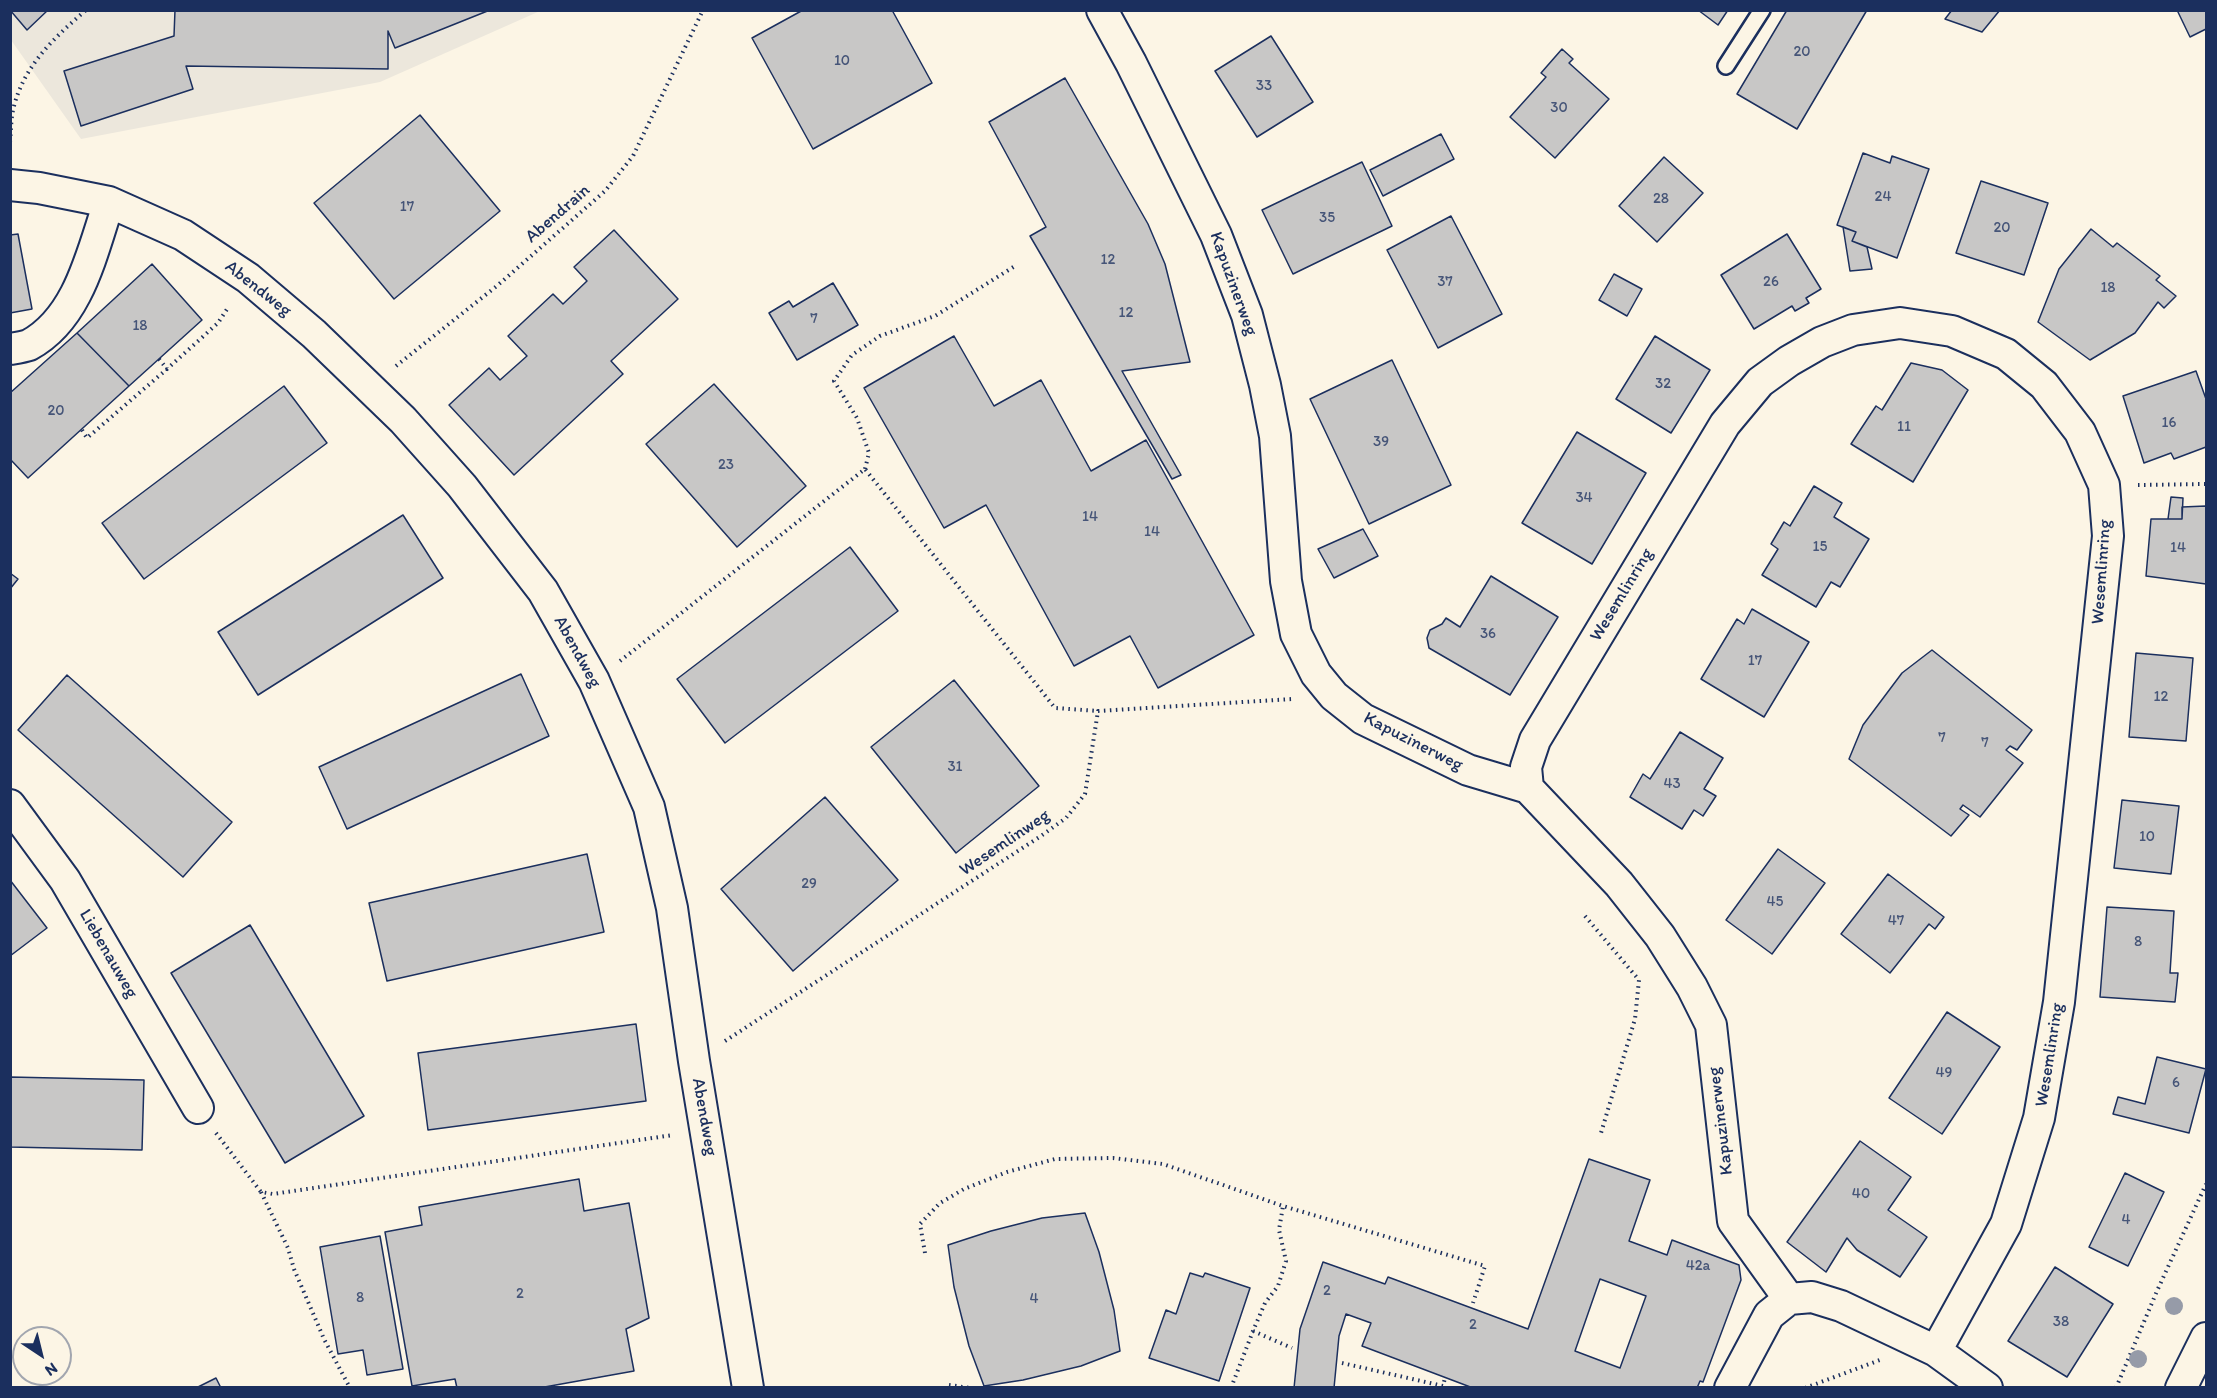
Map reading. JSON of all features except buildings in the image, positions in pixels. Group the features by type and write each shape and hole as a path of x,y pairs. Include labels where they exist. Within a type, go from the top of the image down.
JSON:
{"street":[{"name":"Kapuzinerweg","path":"1102,10 1131,63 1216,235 1248,315 1275,436 1286,581 1296,634 1316,674 1334,696 1364,719 1468,771 1528,788 1619,884 1660,936 1692,987 1711,1025 1733,1221 1789,1299"},
{"name":"Abendweg","path":"10,185 39,188 110,202 183,235 248,278 314,334 404,420 462,486 543,591 594,681 649,807 672,908 694,1061 748,1388"},
{"path":"10,349 28,345 55,324 79,289 110,202"},
{"name":"Wesemlinring","path":"1528,788 1526,767 1535,740 1725,424 1760,382 1789,360 1822,342 1853,330 1900,323 1952,331 2006,354 2044,385 2080,432 2104,485 2108,536 2059,1002 2039,1118 2006,1224 1968,1294 1927,1347"},
{"name":"Liebenauweg","path":"10,805 66,880 198,1108"},
{"path":"1730,1388 1769,1315 1789,1299 1812,1296 1841,1306 1927,1347 1987,1388"},
{"path":"2181,1388 2206,1338"}],"lane":[{"path":"1726,66 1762,10"}],"path":[{"path":"10,142 14,109 27,71 54,38 86,10"},
{"name":"Abendrain","path":"369,386 498,285 604,191 633,156 703,10"},
{"path":"613,666 865,470 869,453 857,418 834,381 852,355 880,336 935,316 1015,266"},
{"path":"81,430 87,438 167,369 218,322 248,278"},
{"path":"159,359 167,369"},
{"path":"865,470 1055,708 1098,711 1334,696"},
{"path":"2104,485 2206,484"},
{"name":"Wesemlinweg","path":"694,1061 1066,818 1084,794 1098,711"},
{"path":"1584,916 1639,980 1635,1019 1601,1132"},
{"path":"198,1108 261,1192 288,1248 294,1269 324,1339 350,1388"},
{"path":"261,1192 273,1194 684,1133"},
{"path":"925,1253 920,1224 940,1203 964,1189 1007,1172 1055,1159 1113,1158 1162,1164 1284,1206 1485,1266 1473,1303"},
{"path":"2116,1388 2206,1184"},
{"path":"1231,1388 1253,1330 1265,1303 1278,1286 1286,1261 1279,1230 1284,1206"},
{"path":"1253,1330 1292,1348"},
{"path":"1805,1388 1927,1347"},
{"path":"1342,1363 1443,1386 1445,1378"},
{"path":"949,1385 970,1388"}],"shaded area":[{"path":"10,11 540,11 380,82 81,139 11,40"}]}
